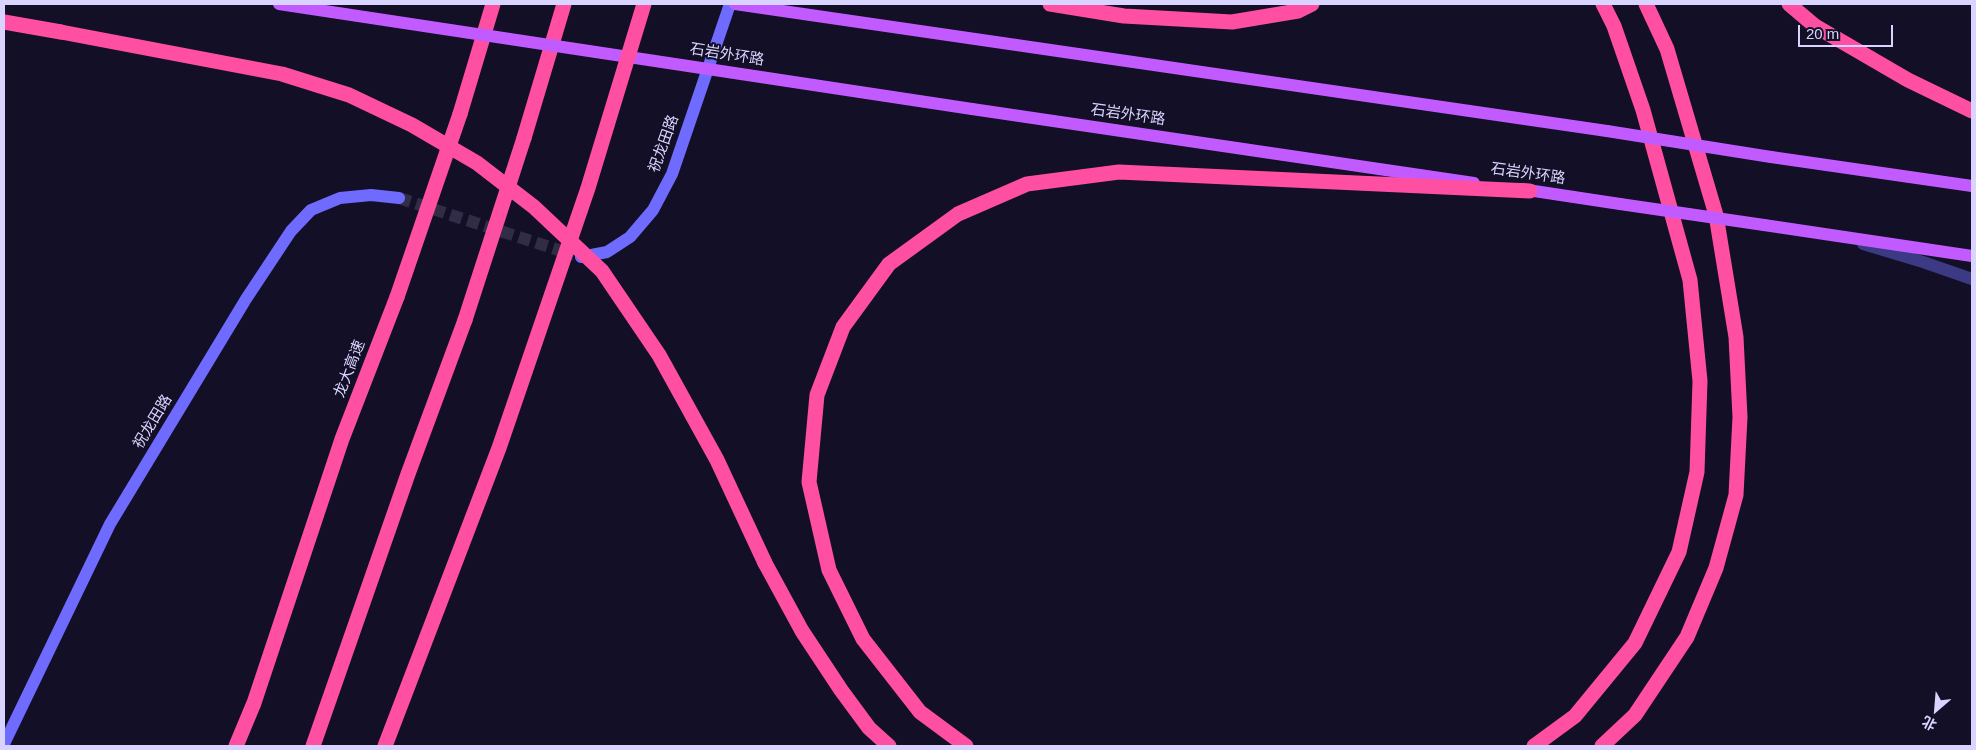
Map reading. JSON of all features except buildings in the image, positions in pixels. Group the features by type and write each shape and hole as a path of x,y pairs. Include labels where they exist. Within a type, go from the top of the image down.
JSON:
{"highway":[{"name":"龙大高速","path":"236,746 254,703 342,439 397,297 460,114 493,4"},
{"path":"313,746 408,474 465,320 524,138 564,4"},
{"path":"385,746 499,448 588,188 644,4"},
{"path":"1050,4 1124,16 1232,22 1298,11 1312,4"},
{"path":"1534,746 1575,716 1636,643 1679,552 1697,472 1700,381 1690,280 1644,110 1614,26 1603,4"},
{"path":"1602,746 1635,715 1687,637 1716,568 1736,495 1740,417 1736,337 1716,215 1667,49 1646,4"},
{"path":"1789,4 1815,26 1891,70 1972,111"},
{"path":"4,22 290,77 358,100 412,125 477,163 534,207 602,271 659,355 716,460 765,562 802,631 869,728 889,746"},
{"path":"966,746 920,712 864,639 829,570 810,482 817,395 843,327 889,264 958,214 1027,184 1119,172 1530,191"}],"main road":[{"name":"石岩外环路","path":"279,4 972,109 1972,256"},
{"path":"735,4 1972,186"}],"street":[{"name":"祝龙田路","path":"582,257 607,252 630,237 653,210 672,174 730,4"},
{"name":"祝龙田路","path":"4,744 110,524 246,298 291,231 311,210 340,198 372,195 399,198"}],"lane":[{"path":"1839,236 1972,279"}],"tunnel":[{"path":"399,198 574,255"}]}
